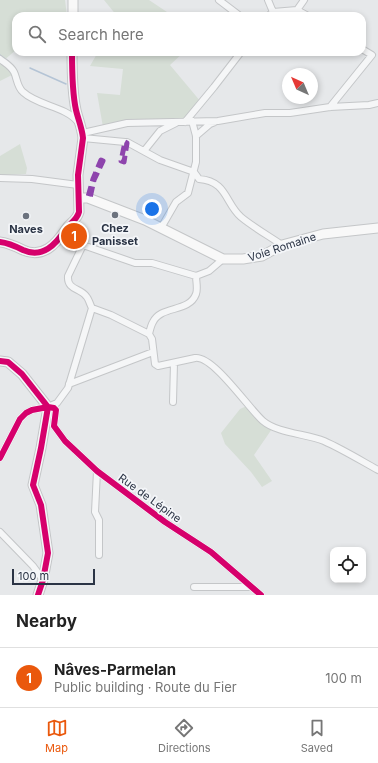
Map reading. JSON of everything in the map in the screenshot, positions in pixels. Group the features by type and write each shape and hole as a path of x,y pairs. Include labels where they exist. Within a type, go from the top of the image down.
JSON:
{"main road":[{"path":"73,0 73,12"},
{"path":"0,242 15,245 32,253 45,250 58,241 68,226 78,216 78,175 82,132 75,109 72,56"},
{"name":"Voie Romaine","path":"79,198 88,198 145,220 223,259 243,259 262,256 282,245 322,234 378,228"},
{"path":"0,361 8,362 22,374 48,407 42,448 33,485 41,505 48,553 43,580 38,595"}],"street":[{"path":"219,0 235,12"},
{"path":"268,0 270,12"},
{"path":"297,10 304,0"},
{"path":"284,12 297,10 301,12"},
{"path":"330,106 372,55 366,51"},
{"path":"144,150 160,131 182,122 214,87 237,56"},
{"path":"0,59 11,67 22,92 71,114 82,132 127,142 169,164 194,172 199,179 208,180 222,189 241,217 282,245"},
{"path":"82,132 127,123 218,121 265,113 290,113 330,106 368,105 378,103"},
{"path":"196,136 210,124 218,121"},
{"path":"161,228 176,202 188,193 196,162 196,136 192,122"},
{"path":"0,178 32,179 78,185"},
{"path":"73,222 80,229 84,245 68,276 71,287 86,296 92,308 111,315 149,334 151,337 155,364 158,366 201,358 222,375 264,421 294,433 323,441 378,470"},
{"path":"84,245 135,263 152,263 196,276 209,271 223,259"},
{"path":"149,334 153,321 160,314 185,306 192,300 197,293 196,276"},
{"path":"0,458 20,419 32,410 48,407 57,403 68,388 92,308"},
{"path":"69,384 153,352"},
{"path":"173,402 174,363"},
{"name":"Rue de Lépine","path":"48,407 52,407 56,410 54,426 65,441 96,471 165,522 211,552 261,595"},
{"path":"96,471 95,512 99,520 100,555"},
{"path":"0,533 33,566 43,580"},
{"path":"194,586 251,587"}],"shaded area":[{"path":"0,0 65,0 66,12 12,12 12,53 3,61 14,74 0,81"},
{"path":"104,0 149,0 167,12 114,12"},
{"path":"96,56 180,56 170,65 201,102 182,120 103,127 97,93 120,95 123,69 90,66"},
{"path":"20,144 27,168 26,174 0,175 0,156"},
{"path":"249,405 264,421 274,426 254,455 272,481 262,487 251,472 225,444 221,433 240,409"}],"waterway":[{"path":"0,55 8,61"},
{"path":"30,68 66,84"}],"marked path":[{"path":"125,142 127,143 124,162 121,161 125,142"},
{"path":"101,160 103,161 94,180 90,198 88,197 93,179 101,160"}],"cycle path":[{"path":"0,242 30,252 37,253 43,251 58,240 78,215 78,175 83,138 74,96 72,56"},
{"path":"0,361 8,362 22,374 48,407 33,485 41,505 48,553 43,580 38,595"},
{"path":"0,458 20,419 26,413 32,410 48,407 54,408 56,410 54,426 65,441 97,471 165,522 211,552 261,595"}],"place":[{"name":"Chez Panisset","path":"115,215"},
{"name":"Naves","path":"26,216"},
{"name":"Nâves-Parmelan","path":"74,236"}]}
